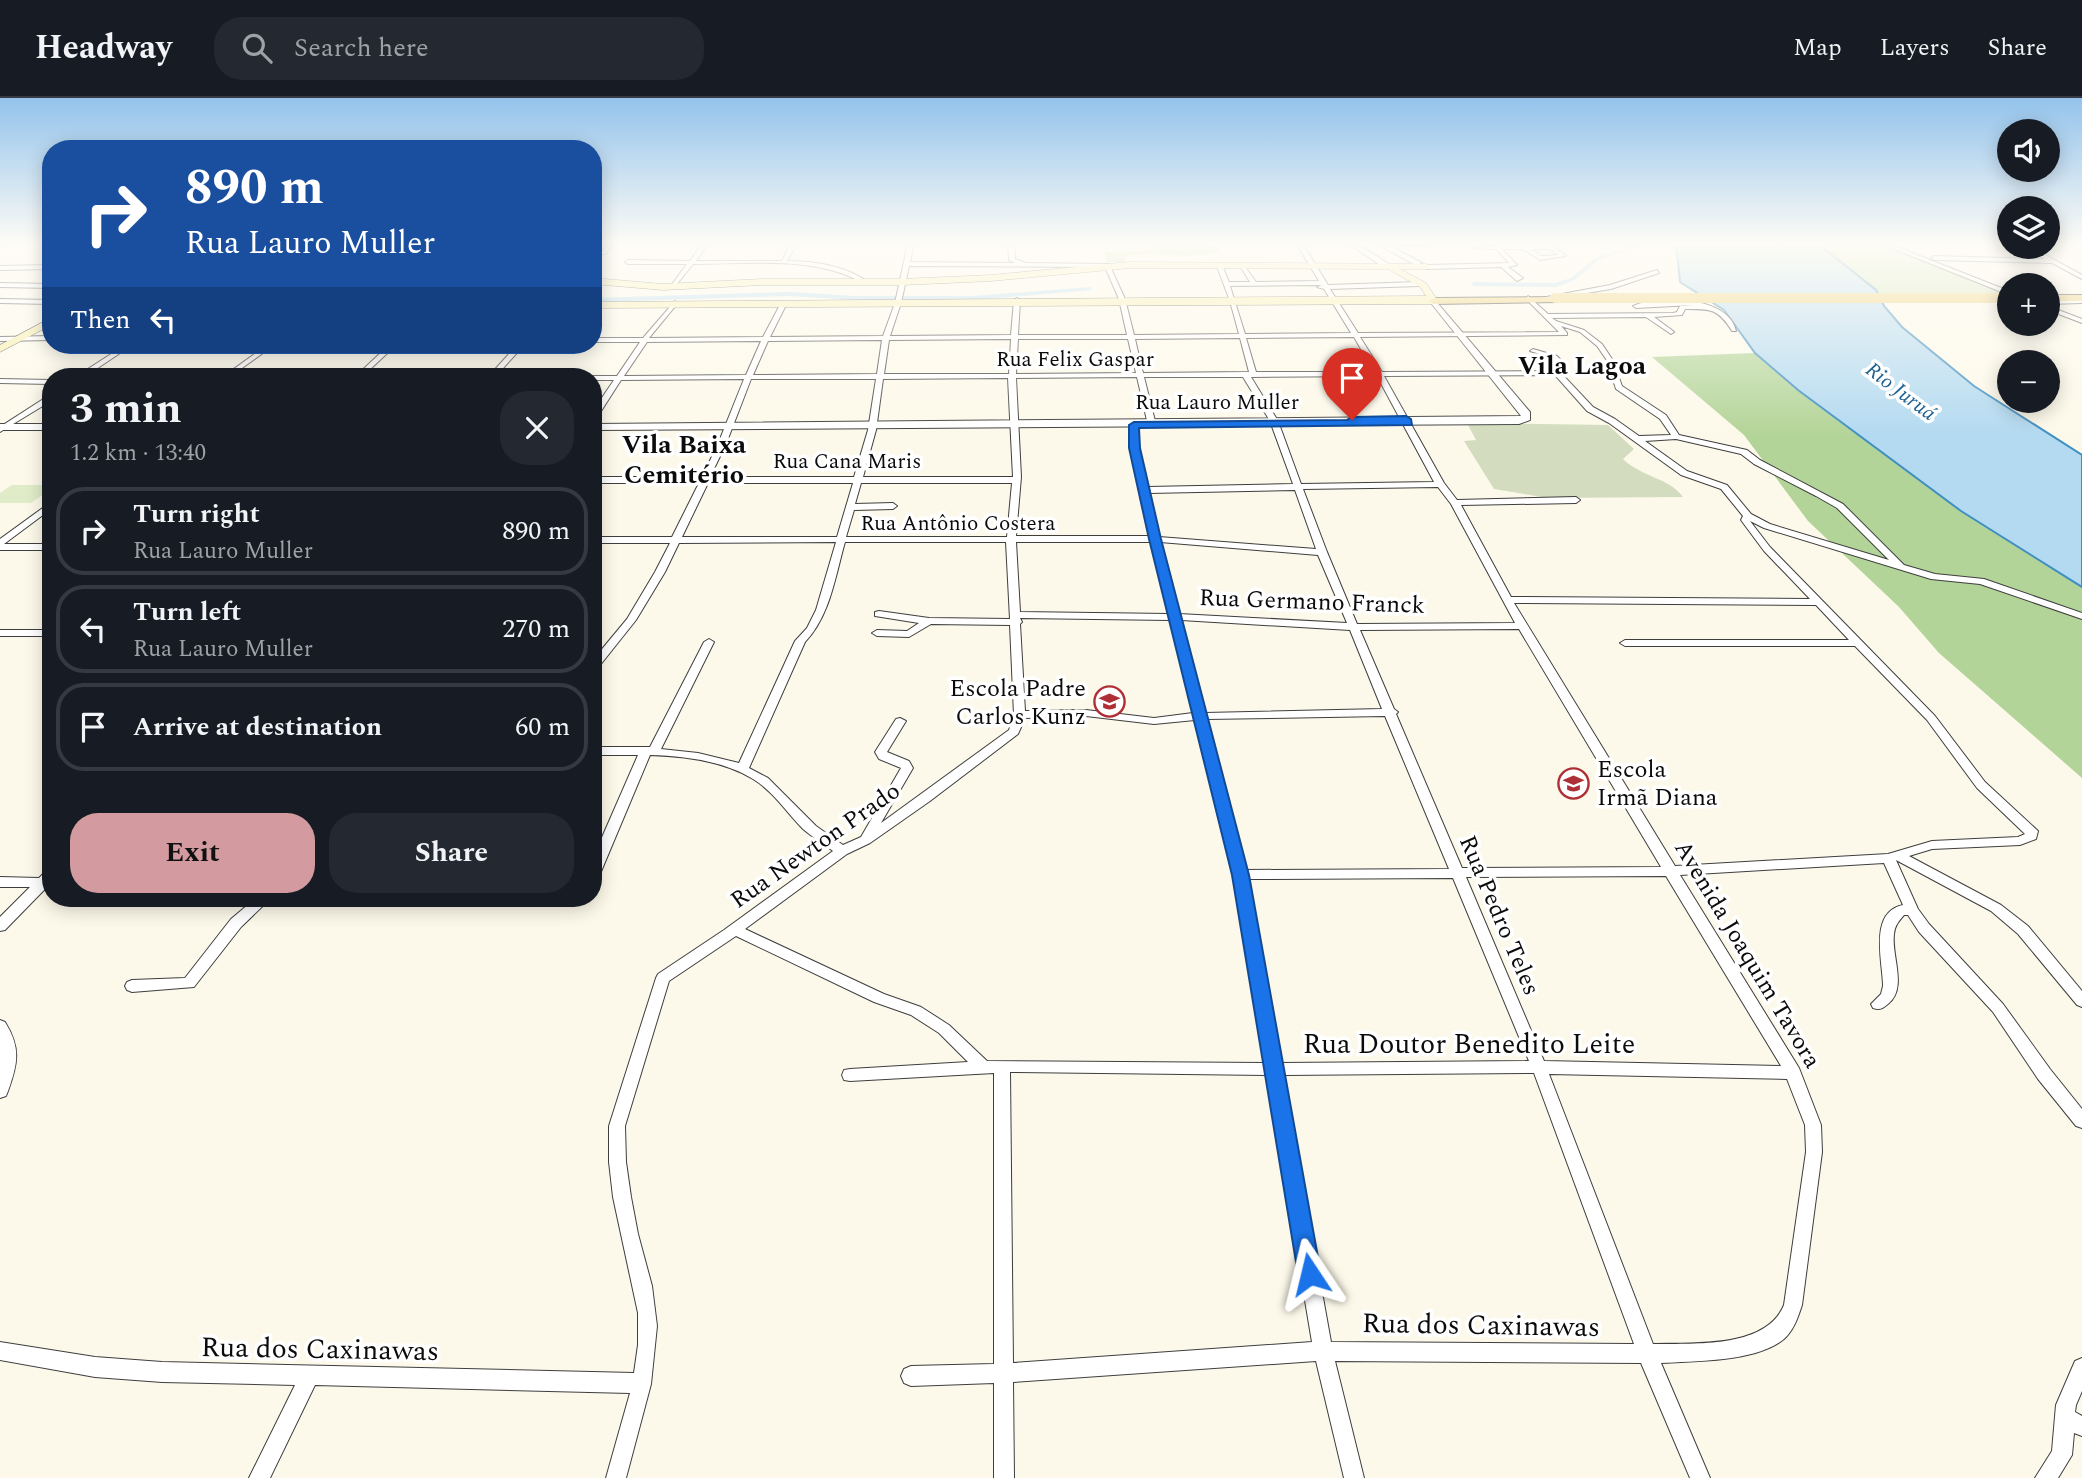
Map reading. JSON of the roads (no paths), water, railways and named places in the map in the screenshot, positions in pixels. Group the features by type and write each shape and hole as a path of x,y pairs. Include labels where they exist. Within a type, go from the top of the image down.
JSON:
{"main road":[{"path":"0,347 42,323"}],"street":[{"path":"602,404 644,340 671,307"},
{"path":"602,656 631,620 675,541 729,425 765,338 782,307"},
{"path":"742,770 800,642 812,629 821,610 872,424 886,338 896,307"},
{"path":"1016,307 1012,377 1016,480 1011,541 1020,715 1086,713 1154,721 1201,716 1392,712"},
{"path":"1121,307 1140,376 1144,423 1135,448 1155,539 1177,617 1240,875 1323,1350 1354,1478"},
{"name":"Rua Pedro Teles","path":"1234,307 1249,374 1274,423 1322,552 1392,712 1539,1067 1647,1354 1700,1478"},
{"name":"Avenida Joaquim Tavora","path":"1334,307 1378,374 1440,484 1455,503 1522,626 1673,871 1793,1073 1813,1125 1814,1152 1793,1306 1787,1320 1777,1332 1760,1342 1716,1351"},
{"path":"1442,307 1493,373"},
{"path":"602,340 1565,334 1537,307"},
{"path":"1638,307 1671,332"},
{"path":"1548,318 1680,314 1682,307"},
{"path":"1710,307 1725,315 1734,330"},
{"path":"2060,313 2082,321"},
{"path":"1548,318 1582,331 1600,345 1609,359 1619,387 1663,416 1672,436"},
{"path":"10,339 42,338"},
{"path":"1533,351 1559,360 1564,367 1557,373 1586,406 1684,473 1724,487 1748,516 1786,533 1902,568 1945,580 1980,581 2082,616"},
{"path":"93,368 115,354"},
{"path":"238,368 258,354"},
{"path":"368,368 383,354"},
{"path":"499,368 513,354"},
{"name":"Rua Lauro Muller","path":"602,426 1519,421 1528,416 1493,373"},
{"name":"Rua Felix Gaspar","path":"602,378 1557,373"},
{"path":"0,381 42,382"},
{"path":"1,429 42,404"},
{"path":"1,429 42,429"},
{"path":"1649,447 1666,444 1672,436"},
{"path":"1635,439 1672,436 1744,452 1757,462 1840,506 1902,568"},
{"name":"Rua Cana Maris","path":"602,480 1016,480"},
{"path":"1146,490 1440,484"},
{"path":"1455,503 1576,500"},
{"path":"851,507 893,506"},
{"path":"3,545 42,512"},
{"path":"1240,875 1673,871 1893,857 1932,845 2020,841 2031,836 2032,831 1981,785 1931,718 1856,643 1749,528 1745,520 1748,516"},
{"path":"3,545 42,520"},
{"name":"Rua Antônio Costera","path":"602,540 1155,539 1322,552"},
{"path":"3,545 42,547"},
{"path":"1509,600 1818,602"},
{"name":"Rua Germano Franck","path":"879,614 929,621 1177,617 1355,627 1522,626"},
{"path":"877,633 909,634 929,621"},
{"path":"0,633 42,633"},
{"path":"602,854 650,750 709,642"},
{"path":"1625,643 1856,643"},
{"name":"Rua Newton Prado","path":"615,1478 641,1383 648,1326 640,1272 626,1223 617,1149 617,1126 663,978 735,930 842,850 865,840 1003,741 1014,732 1020,715"},
{"path":"865,840 906,768 905,764 883,756 881,752 901,721"},
{"path":"602,751 650,750 697,757 759,777 814,831 842,850"},
{"path":"1893,857 1912,910 1924,928 1998,1008 2044,1074 2082,1121"},
{"path":"1893,857 1996,908 2023,930 2082,1001"},
{"path":"0,882 42,880"},
{"path":"0,926 42,886"},
{"path":"132,986 189,983 236,923 254,907"},
{"path":"1878,1004 1886,1001 1892,990 1886,940 1889,924 1901,910 1912,910"},
{"path":"735,930 879,998 916,1011 993,1066 1004,1373 1004,1478"},
{"path":"0,1026 10,1050 9,1067 0,1091"},
{"name":"Rua Doutor Benedito Leite","path":"850,1075 993,1066 1274,1069 1539,1067 1793,1073"},
{"name":"Rua dos Caxinawas","path":"911,1376 1004,1373 1323,1350 1647,1354 1716,1351"},
{"name":"Rua dos Caxinawas","path":"0,1352 95,1367 309,1377 641,1383"},
{"path":"2045,1478 2062,1455 2073,1422 2066,1405 2082,1368"},
{"path":"259,1478 309,1377"}],"water":[{"name":"Rio Juruá","path":"1720,307 1885,307 1902,327 1974,386 1997,401 1997,413 2016,413 2082,455 2082,587 1961,511 1798,390 1755,353"}],"place":[{"name":"Escola Padre Carlos Kunz","path":"1109,702"},
{"name":"Escola Irmã Diana","path":"1574,783"}],"district":[{"name":"Vila Lagoa","path":"1582,365"},
{"name":"Vila Baixa Cemitério","path":"684,459"}]}
